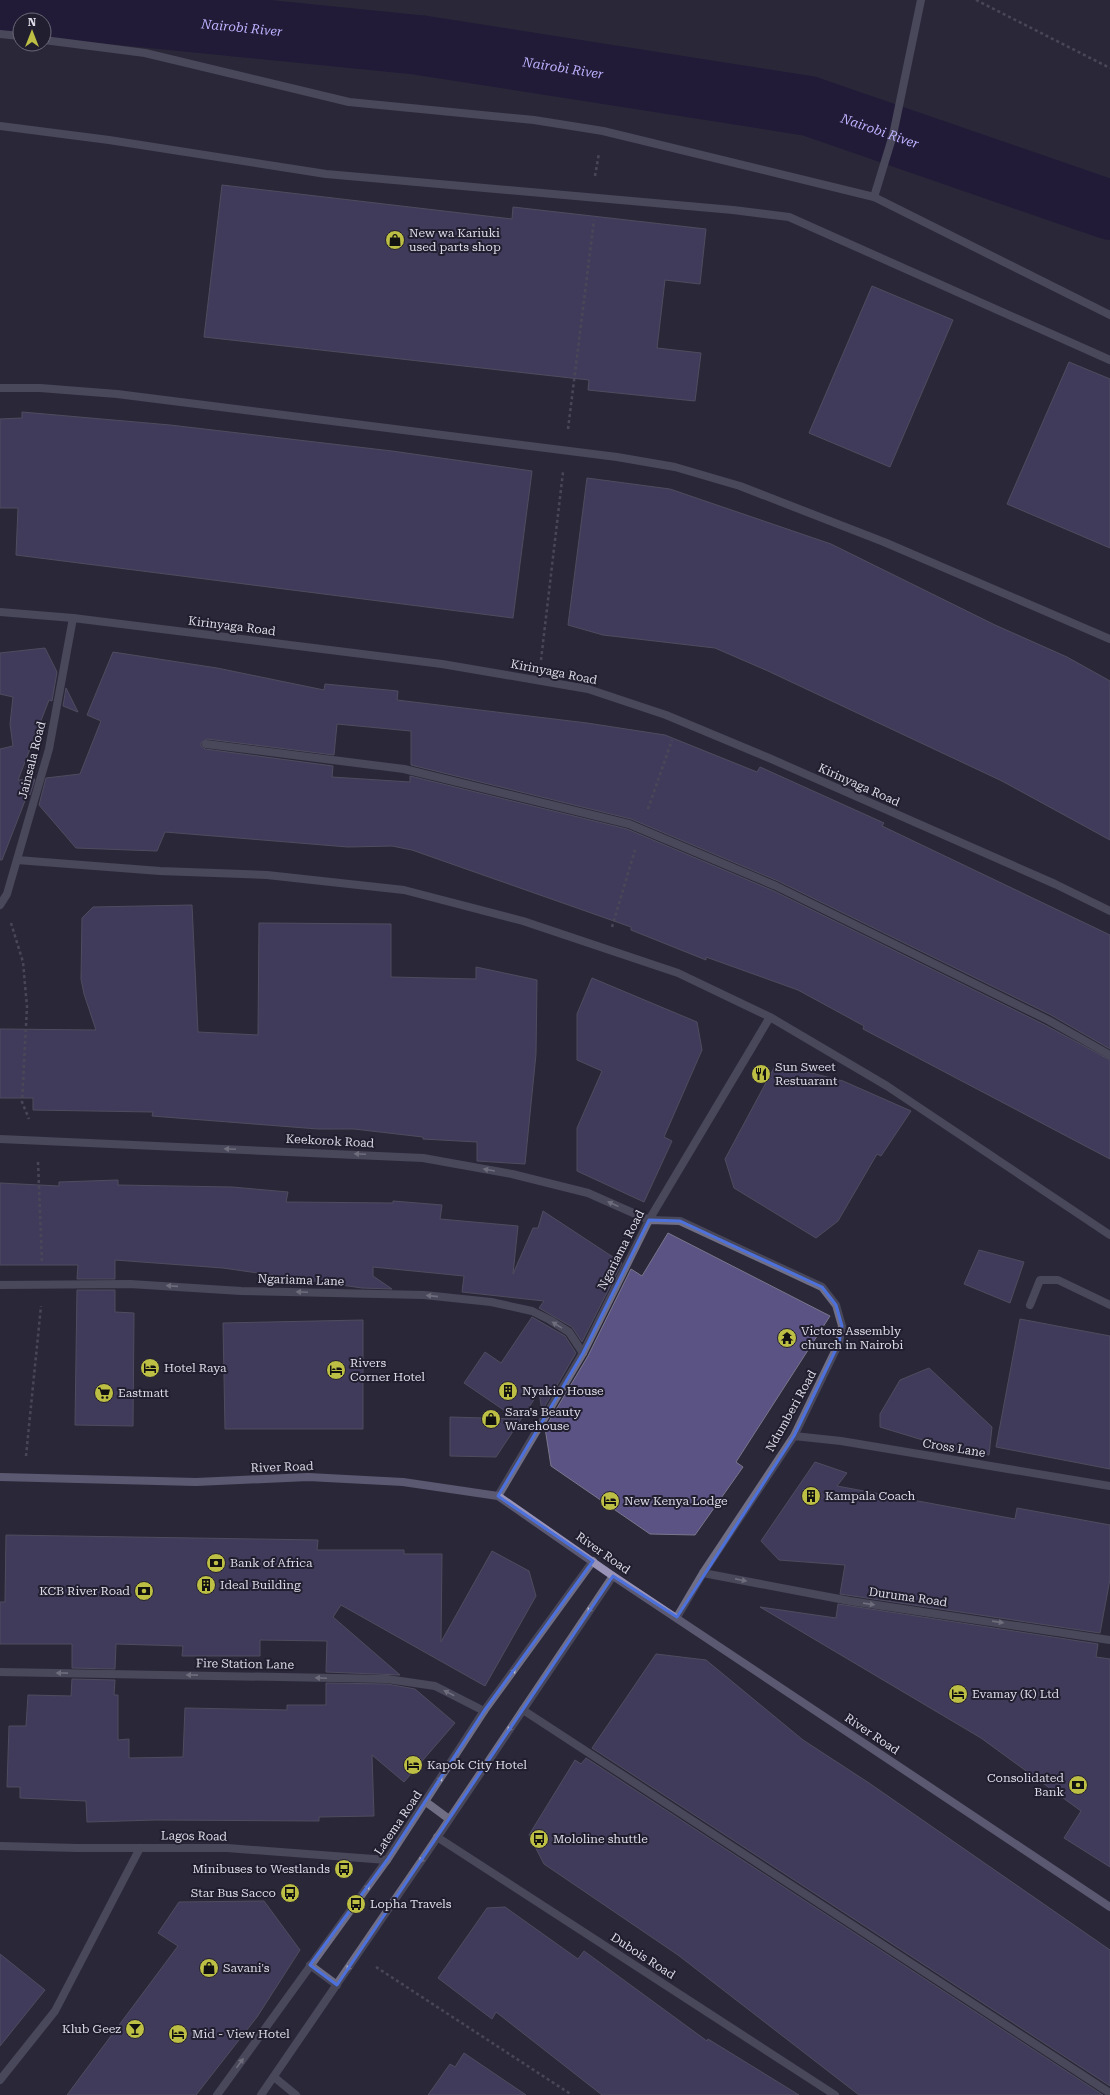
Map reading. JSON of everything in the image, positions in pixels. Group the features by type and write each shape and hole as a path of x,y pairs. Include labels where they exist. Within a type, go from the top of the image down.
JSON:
{"main road":[{"name":"River Road","path":"0,1477 24,1476 196,1482 308,1477 403,1482 498,1496 613,1576 677,1617 1110,1908"}],"street":[{"path":"874,197 893,135 921,0"},
{"path":"0,34 12,35"},
{"path":"52,41 145,53 348,102 534,120 603,131 874,197 1110,315"},
{"path":"0,126 109,140 326,174 590,197 789,217 1110,360"},
{"path":"0,388 40,388 117,394 566,450 675,467 740,486 884,542 1110,639"},
{"name":"Kirinyaga Road","path":"0,612 73,618 442,664 588,689 666,715 776,761 1055,884 1110,911"},
{"name":"Jainsala Road","path":"2,902 17,860 48,749 73,618"},
{"path":"206,744 404,769 629,824 776,886 1048,1020 1110,1055"},
{"path":"17,860 160,871 267,875 404,890 523,921 678,973 770,1017 887,1086 1110,1235"},
{"name":"Ngariama Road","path":"498,1496 583,1353 649,1220 770,1017"},
{"name":"Keekorok Road","path":"0,1139 423,1158 512,1174 588,1193 649,1220"},
{"name":"Ndumberi Road","path":"649,1220 680,1221 793,1272 822,1287 836,1305 842,1326 840,1343 794,1436 703,1573 677,1617"},
{"path":"1030,1305 1040,1280 1058,1280 1110,1305"},
{"name":"Ngariama Lane","path":"0,1285 130,1284 241,1291 424,1295 491,1302 532,1311 550,1320 569,1332 583,1353"},
{"name":"Cross Lane","path":"794,1436 841,1441 1110,1486"},
{"name":"Latema Road","path":"217,2095 387,1860 484,1711 593,1561"},
{"name":"Duruma Road","path":"703,1573 850,1601 1110,1640"},
{"path":"260,2095 337,1985 613,1576"},
{"name":"Fire Station Lane","path":"0,1672 387,1679 435,1686 484,1711"},
{"path":"523,1710 1110,2093"},
{"path":"426,1802 449,1819"},
{"name":"Dubois Road","path":"436,1837 835,2095"},
{"name":"Lagos Road","path":"0,1846 77,1848 227,1848 387,1860"},
{"path":"0,2080 55,2011 140,1848"},
{"path":"310,1965 337,1985"},
{"path":"274,2077 296,2095"}],"path":[{"path":"976,0 1110,68"},
{"path":"539,681 594,219 590,197 603,131"},
{"path":"2,902 23,962 27,1007 22,1102 38,1140 43,1285 24,1476"},
{"path":"357,1955 572,2095"}],"highlighted area":[{"path":"649,1220 680,1221 822,1287 836,1305 842,1326 839,1343 794,1436 677,1617 613,1576 337,1985 310,1965 387,1860 484,1711 593,1561 498,1496 583,1353"}],"building":[{"path":"222,185 512,219 513,207 706,229 700,284 665,280 657,348 701,353 695,401 588,390 589,380 204,337"},
{"path":"872,286 953,320 890,467 809,433"},
{"path":"1069,362 1110,379 1110,548 1007,504"},
{"path":"22,412 170,425 392,451 532,471 513,618 16,555 18,508 0,508 0,419 22,418"},
{"path":"587,478 670,489 831,544 995,625 1067,657 1110,681 1110,840 1002,781 768,671 715,648 603,635 568,625"},
{"path":"45,648 57,672 52,701 49,700 18,780 35,779 30,795 28,793 2,860 0,860 0,749 13,746 10,724 13,697 0,694 0,653"},
{"path":"113,652 217,668 324,690 325,684 398,691 397,700 587,723 665,735 757,772 760,767 884,823 882,826 1110,935 1110,1049 1051,1015 778,881 631,819 411,765 411,731 337,724 334,755 207,739 201,743 201,746 205,749 333,766 332,777 410,782 410,776 627,829 774,891 1045,1025 1110,1060 1110,1159 863,1029 864,1026 798,990 706,957 706,960 631,930 631,927 412,850 392,846 348,847 165,832 157,851 76,848 39,805 46,778 80,774 101,721 87,715"},
{"path":"66,688 78,712 63,706"},
{"path":"192,905 198,1032 258,1035 259,923 391,924 391,977 476,979 476,967 537,980 536,1054 525,1164 477,1161 477,1142 423,1139 423,1137 354,1129 318,1129 152,1116 153,1112 33,1110 33,1098 0,1098 0,1029 96,1030 84,994 81,979 82,918 93,907"},
{"path":"592,978 697,1022 702,1050 664,1137 672,1141 644,1202 577,1171 577,1128 602,1071 577,1060 577,1014"},
{"path":"776,1064 843,1081 911,1111 881,1156 877,1154 838,1221 816,1238 734,1188 725,1159"},
{"path":"118,1180 118,1185 232,1187 288,1192 286,1202 393,1203 393,1201 442,1205 440,1219 518,1226 513,1274 533,1228 538,1228 543,1211 622,1263 582,1342 572,1327 539,1308 544,1301 462,1292 464,1276 373,1267 373,1276 392,1289 362,1288 223,1268 115,1260 115,1279 77,1279 78,1265 0,1265 0,1183 59,1186 59,1182"},
{"path":"668,1233 830,1316 736,1462 743,1467 695,1535 650,1534 551,1466 545,1428 588,1356 631,1269 642,1276"},
{"path":"979,1250 1024,1262 1010,1303 964,1284"},
{"name":"Eastmatt","path":"77,1290 115,1290 115,1312 134,1313 133,1426 75,1425"},
{"name":"Nyakio House","path":"532,1317 565,1336 576,1353 542,1411 539,1392 496,1457 450,1456 450,1417 517,1419 464,1383 485,1352 501,1363"},
{"path":"1020,1319 1110,1336 1110,1469 996,1447"},
{"path":"363,1320 363,1429 225,1429 223,1323"},
{"path":"929,1368 992,1427 989,1455 959,1451 880,1427 880,1414 900,1380"},
{"path":"815,1462 847,1473 837,1486 1015,1519 1017,1508 1110,1525 1110,1579 1100,1633 840,1594 845,1565 779,1560 761,1541"},
{"path":"6,1535 318,1540 317,1550 404,1550 404,1554 442,1554 441,1642 492,1551 529,1571 536,1596 485,1686 341,1605 333,1617 400,1675 326,1672 327,1641 260,1640 260,1656 182,1656 183,1646 116,1644 115,1669 72,1668 72,1644 0,1644 0,1602 5,1602"},
{"path":"838,1604 1098,1644 1096,1657 1110,1659 1110,1867 1064,1838 1081,1811 981,1738 760,1607 836,1618"},
{"path":"656,1654 706,1660 803,1740 869,1783 1110,1950 1110,2086 592,1748"},
{"path":"72,1679 115,1680 114,1695 118,1695 118,1740 129,1739 129,1758 183,1757 185,1708 287,1710 287,1705 326,1705 326,1683 387,1684 415,1689 455,1723 404,1782 372,1755 374,1816 319,1817 319,1821 156,1820 87,1822 86,1801 20,1798 20,1787 7,1787 9,1726 26,1726 28,1695 71,1696"},
{"path":"586,1758 1103,2095 859,2095 678,1955 544,1864 529,1835 575,1760 581,1764"},
{"path":"264,1901 300,1950 257,2017 196,2095 67,2095 178,1946 158,1933 179,1902"},
{"path":"505,1907 578,1959 584,1951 707,2041 708,2039 799,2095 602,2095 496,2012 492,2019 438,1978 487,1908"},
{"path":"0,1954 45,1990 0,2046"},
{"path":"464,2053 526,2095 428,2095 450,2064 455,2067"}],"waterway":[{"name":"Nairobi River","path":"0,3 419,45 809,106 1110,210"}],"place":[{"name":"New wa Kariuki used parts shop","path":"395,240"},
{"name":"Sun Sweet Restuarant","path":"761,1074"},
{"name":"Victors Assembly church in Nairobi","path":"787,1338"},
{"name":"Hotel Raya","path":"150,1368"},
{"name":"Rivers Corner Hotel","path":"336,1370"},
{"name":"Nyakio House","path":"508,1391"},
{"name":"Eastmatt","path":"104,1393"},
{"name":"Sara's Beauty Warehouse","path":"491,1419"},
{"name":"Kampala Coach","path":"811,1496"},
{"name":"New Kenya Lodge","path":"610,1501"},
{"name":"Bank of Africa","path":"216,1563"},
{"name":"Ideal Building","path":"206,1585"},
{"name":"KCB River Road","path":"144,1591"},
{"name":"Evamay (K) Ltd","path":"958,1694"},
{"name":"Kapok City Hotel","path":"413,1765"},
{"name":"Consolidated Bank","path":"1078,1785"},
{"name":"Mololine shuttle","path":"539,1839"},
{"name":"Minibuses to Westlands","path":"344,1869"},
{"name":"Star Bus Sacco","path":"290,1893"},
{"name":"Lopha Travels","path":"356,1904"},
{"name":"Savani's","path":"209,1968"},
{"name":"Klub Geez","path":"135,2029"},
{"name":"Mid - View Hotel","path":"178,2034"}]}
